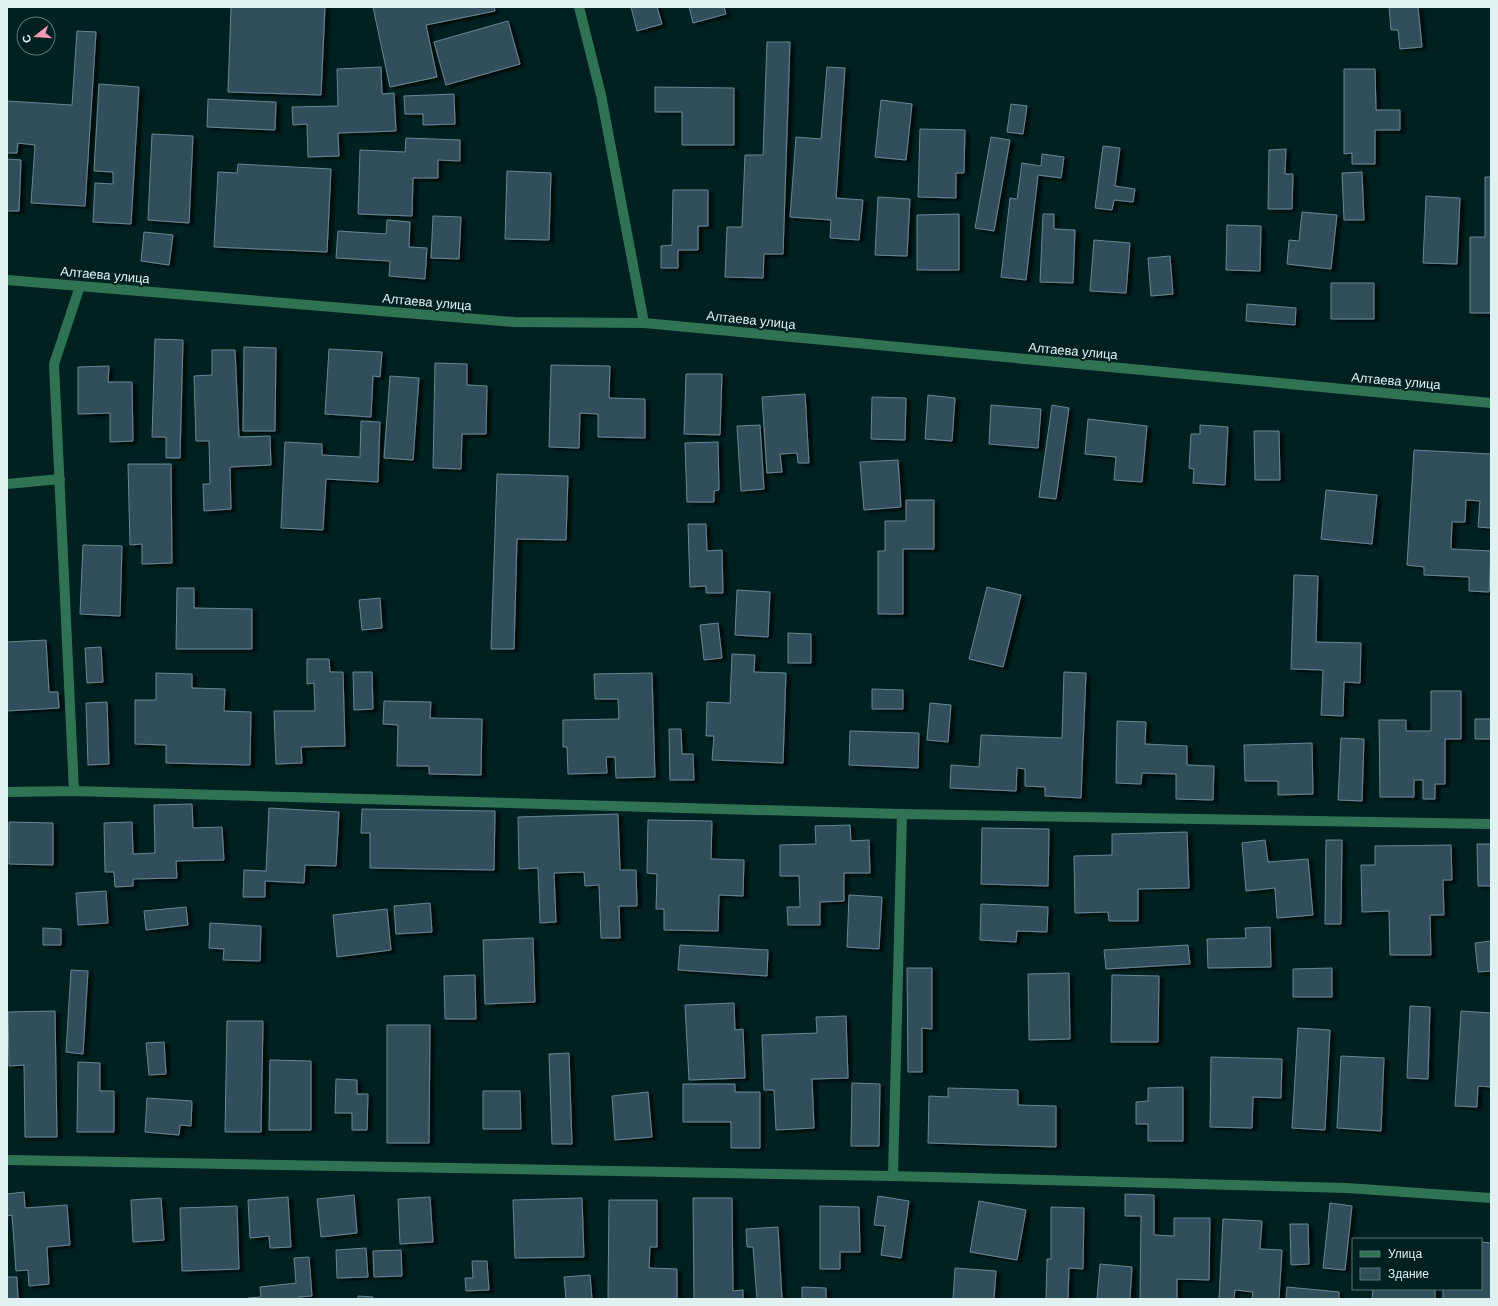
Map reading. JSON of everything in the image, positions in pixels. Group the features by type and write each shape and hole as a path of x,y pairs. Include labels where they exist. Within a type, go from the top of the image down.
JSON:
{"street":[{"path":"579,7 601,95 644,323"},
{"name":"Алтаева улица","path":"7,280 514,322 644,323 1491,403"},
{"path":"74,791 54,364 80,286"},
{"path":"7,484 60,479"},
{"path":"7,792 74,791 902,814 1491,824"},
{"path":"893,1176 902,814"},
{"path":"7,1160 893,1176 1348,1188 1491,1198"}],"building":[{"path":"231,7 325,7 321,95 228,92"},
{"path":"373,7 494,7 495,11 426,25 437,77 390,87"},
{"path":"631,7 657,7 662,24 637,31"},
{"path":"689,7 724,7 726,14 693,23"},
{"path":"1389,7 1418,7 1422,47 1400,49 1398,30 1391,30"},
{"path":"508,21 520,64 446,85 434,42"},
{"path":"77,31 96,32 85,206 31,203 35,145 18,143 17,153 7,153 7,101 72,105"},
{"path":"767,42 790,42 783,254 764,254 763,278 725,277 727,227 742,227 745,155 763,155"},
{"path":"381,67 382,94 394,93 396,131 338,133 339,156 308,157 307,124 293,125 292,107 338,106 337,69"},
{"path":"827,67 845,68 836,198 863,200 859,240 830,238 831,220 790,217 796,137 821,139"},
{"path":"1344,69 1375,69 1376,110 1400,110 1400,130 1375,130 1375,164 1352,164 1352,153 1344,154"},
{"path":"99,84 139,87 131,224 93,222 95,183 113,184 113,172 94,171"},
{"path":"655,87 734,88 734,145 682,145 682,112 655,112"},
{"path":"454,94 455,124 423,125 423,114 405,114 404,96"},
{"path":"208,99 276,102 275,130 207,127"},
{"path":"881,100 912,104 906,160 875,157"},
{"path":"1011,104 1027,106 1023,134 1007,132"},
{"path":"920,129 965,130 964,173 956,173 956,198 918,197"},
{"path":"152,134 193,136 189,223 148,220"},
{"path":"991,137 1010,140 994,231 975,228"},
{"path":"406,138 460,140 460,161 438,160 438,178 413,178 412,216 358,214 360,150 405,152"},
{"path":"1103,146 1120,148 1115,186 1135,189 1133,202 1114,200 1112,210 1095,208"},
{"path":"1286,149 1285,174 1293,174 1292,209 1268,209 1269,150"},
{"path":"1042,154 1064,157 1061,178 1038,175 1026,280 1001,277 1010,198 1017,199 1022,163 1041,166"},
{"path":"7,159 21,160 19,211 7,211"},
{"path":"238,164 331,169 327,252 214,247 218,172 237,173"},
{"path":"507,171 551,173 549,240 505,239"},
{"path":"1362,172 1364,220 1344,220 1342,173"},
{"path":"1485,177 1491,177 1491,313 1470,313 1470,237 1485,237"},
{"path":"673,190 708,190 708,226 698,226 698,250 678,250 678,268 661,268 661,246 672,245"},
{"path":"1426,196 1460,198 1457,264 1423,263"},
{"path":"878,197 910,199 907,256 875,255"},
{"path":"1302,212 1337,215 1331,269 1287,264 1289,240 1299,241"},
{"path":"959,214 959,270 917,270 917,215"},
{"path":"1043,214 1054,214 1054,229 1075,230 1073,283 1040,282"},
{"path":"433,216 461,217 459,259 431,258"},
{"path":"387,220 410,222 409,247 427,248 425,279 389,276 390,261 336,258 338,231 386,234"},
{"path":"1227,225 1261,226 1260,271 1226,270"},
{"path":"144,232 173,235 169,265 141,261"},
{"path":"1094,240 1130,243 1126,293 1090,291"},
{"path":"1170,256 1173,294 1151,296 1148,258"},
{"path":"1331,283 1374,283 1374,319 1331,319"},
{"path":"1247,304 1296,308 1295,325 1246,321"},
{"path":"155,339 183,340 180,458 166,458 166,437 152,437"},
{"path":"244,347 276,348 275,431 243,431"},
{"path":"329,349 382,352 380,377 373,376 371,417 325,414"},
{"path":"212,350 235,350 239,437 270,436 271,465 230,467 231,509 204,511 203,484 210,484 209,441 196,441 194,376 212,375"},
{"path":"435,363 467,364 467,385 487,386 486,434 462,434 461,469 433,468"},
{"path":"551,365 610,366 609,398 645,399 645,438 598,437 598,414 580,413 579,448 549,447"},
{"path":"109,366 108,382 132,382 133,441 110,442 110,413 78,414 78,367"},
{"path":"686,374 722,374 720,435 684,434"},
{"path":"390,376 419,378 413,460 384,458"},
{"path":"805,394 809,463 798,463 797,453 780,454 782,472 767,473 762,397"},
{"path":"928,395 955,398 952,441 925,439"},
{"path":"872,397 906,398 905,440 871,439"},
{"path":"991,405 1041,409 1038,448 989,444"},
{"path":"1052,405 1069,408 1056,499 1039,497"},
{"path":"1088,419 1147,426 1142,482 1114,480 1116,457 1085,454"},
{"path":"361,421 380,422 378,482 326,479 323,530 281,528 285,442 322,444 322,455 360,457"},
{"path":"760,425 764,489 741,491 737,426"},
{"path":"1200,425 1228,427 1225,485 1193,483 1194,469 1189,468 1191,434 1200,434"},
{"path":"1254,431 1279,431 1280,480 1255,480"},
{"path":"718,442 719,490 714,491 714,502 687,502 685,443"},
{"path":"1414,450 1491,454 1491,528 1478,527 1480,501 1466,500 1465,522 1452,522 1451,549 1491,551 1489,592 1469,591 1469,577 1424,575 1424,567 1407,565"},
{"path":"898,460 901,507 864,510 860,462"},
{"path":"128,464 171,464 172,563 142,564 142,544 130,545"},
{"path":"497,474 568,476 566,540 517,539 514,649 491,649"},
{"path":"1326,490 1377,495 1372,544 1321,539"},
{"path":"906,500 934,500 934,549 903,549 903,614 878,614 878,551 885,551 885,521 906,521"},
{"path":"688,524 706,524 707,551 722,550 723,593 706,593 706,586 690,587"},
{"path":"83,545 122,546 120,616 80,614"},
{"path":"1294,575 1318,576 1316,642 1361,643 1360,683 1344,682 1343,716 1321,715 1323,670 1291,669"},
{"path":"987,587 1021,595 1003,667 969,659"},
{"path":"177,588 194,588 194,608 252,609 252,649 176,649"},
{"path":"737,590 770,592 768,637 735,635"},
{"path":"380,598 382,628 362,630 359,600"},
{"path":"718,623 722,658 704,660 700,625"},
{"path":"788,633 811,634 811,663 788,663"},
{"path":"46,640 49,692 58,692 59,708 7,711 7,642"},
{"path":"101,647 103,682 87,683 85,648"},
{"path":"732,654 755,655 754,672 786,673 783,763 712,760 714,736 706,736 707,702 730,703"},
{"path":"307,659 329,659 330,672 343,672 345,746 301,747 302,763 276,764 274,711 315,711 314,683 307,684"},
{"path":"353,672 372,672 373,709 354,710"},
{"path":"1064,672 1086,673 1081,798 1045,796 1045,787 1025,786 1025,769 1017,768 1016,791 950,788 951,765 979,767 981,735 1062,738"},
{"path":"156,673 192,674 192,688 225,689 224,711 251,712 250,765 166,763 166,745 135,744 135,700 156,700"},
{"path":"652,673 655,777 616,778 615,757 606,757 607,773 568,774 567,747 563,747 563,720 619,719 618,699 595,699 594,674"},
{"path":"872,689 903,690 903,709 872,709"},
{"path":"1431,691 1461,691 1461,739 1445,739 1445,784 1435,784 1435,799 1423,799 1423,780 1414,780 1414,797 1380,797 1379,720 1406,720 1406,731 1431,731"},
{"path":"384,701 431,702 430,718 482,719 481,775 429,774 429,766 397,766 398,725 383,724"},
{"path":"107,702 109,764 88,765 86,703"},
{"path":"930,703 951,705 948,742 927,740"},
{"path":"1475,719 1491,719 1491,739 1475,739"},
{"path":"1117,721 1146,722 1145,744 1187,746 1187,765 1214,766 1213,800 1176,799 1176,774 1142,773 1141,784 1116,783"},
{"path":"669,729 681,729 682,754 693,754 694,780 670,780"},
{"path":"850,731 919,733 918,768 849,765"},
{"path":"1341,738 1364,739 1362,801 1338,800"},
{"path":"1312,743 1313,794 1278,795 1278,781 1245,781 1244,745"},
{"path":"192,804 193,828 222,827 224,860 176,861 177,878 133,879 133,886 115,887 114,872 105,872 104,823 132,822 133,854 155,853 154,805"},
{"path":"269,808 339,812 336,866 305,865 304,883 265,881 265,897 243,897 244,870 266,871"},
{"path":"362,809 495,811 494,870 370,868 370,833 361,833"},
{"path":"618,814 620,870 636,870 637,906 619,906 620,938 601,938 599,885 585,886 584,872 554,873 556,922 540,923 538,868 519,869 518,817"},
{"path":"648,820 712,821 711,859 744,860 743,896 719,895 718,931 664,930 664,909 656,909 657,874 647,873"},
{"path":"9,822 53,823 53,865 9,864"},
{"path":"850,825 851,841 869,840 870,873 844,873 844,901 820,902 820,925 788,925 787,907 800,907 799,876 780,876 780,845 816,844 815,826"},
{"path":"982,828 1049,829 1048,886 981,884"},
{"path":"1187,832 1189,888 1138,889 1138,921 1109,921 1108,912 1075,913 1074,856 1112,855 1112,834"},
{"path":"1265,840 1268,862 1308,859 1313,915 1277,918 1275,888 1246,891 1242,843"},
{"path":"1326,840 1342,840 1341,924 1325,924"},
{"path":"1477,844 1491,844 1491,886 1478,886"},
{"path":"1451,845 1452,880 1443,880 1444,915 1430,915 1431,955 1390,955 1389,911 1362,912 1361,865 1375,865 1375,846"},
{"path":"106,891 108,923 78,925 76,893"},
{"path":"849,895 882,897 879,949 847,947"},
{"path":"430,903 432,932 396,934 394,906"},
{"path":"981,904 1048,907 1047,932 1017,931 1016,942 980,940"},
{"path":"186,907 188,925 146,930 144,911"},
{"path":"387,909 391,950 337,957 333,915"},
{"path":"210,923 261,926 260,961 223,960 224,949 209,948"},
{"path":"1270,927 1271,967 1208,968 1207,939 1246,938 1245,928"},
{"path":"43,928 61,929 61,945 43,945"},
{"path":"533,938 535,1002 485,1004 483,940"},
{"path":"1491,941 1491,971 1478,972 1475,943"},
{"path":"680,945 768,950 767,976 678,970"},
{"path":"1188,945 1190,964 1106,969 1104,950"},
{"path":"907,968 932,968 932,1029 922,1028 922,1072 908,1072"},
{"path":"1332,968 1332,997 1293,997 1293,969"},
{"path":"71,970 88,971 83,1054 66,1052"},
{"path":"1069,973 1070,1039 1029,1040 1028,974"},
{"path":"475,975 476,1019 445,1019 444,976"},
{"path":"1112,975 1159,976 1158,1042 1111,1042"},
{"path":"734,1003 735,1030 743,1029 745,1078 689,1080 685,1005"},
{"path":"1410,1006 1430,1007 1428,1079 1407,1078"},
{"path":"55,1011 57,1137 25,1137 24,1065 9,1066 8,1012"},
{"path":"1461,1011 1491,1013 1491,1087 1478,1086 1477,1107 1455,1106"},
{"path":"846,1016 848,1078 812,1079 814,1128 776,1130 774,1090 764,1090 762,1035 817,1033 816,1017"},
{"path":"227,1021 263,1021 261,1132 225,1132"},
{"path":"387,1025 430,1025 429,1143 387,1143"},
{"path":"1298,1028 1330,1030 1325,1130 1292,1128"},
{"path":"164,1042 166,1074 149,1075 146,1043"},
{"path":"569,1053 572,1144 552,1144 549,1054"},
{"path":"1341,1056 1384,1058 1381,1131 1337,1128"},
{"path":"1211,1057 1282,1059 1281,1098 1253,1097 1252,1128 1210,1127"},
{"path":"270,1060 311,1061 311,1130 269,1130"},
{"path":"78,1062 100,1063 100,1091 114,1091 114,1132 77,1132"},
{"path":"336,1079 357,1080 357,1094 368,1094 367,1130 352,1130 352,1113 335,1113"},
{"path":"852,1083 880,1084 879,1146 851,1146"},
{"path":"683,1084 735,1084 735,1092 760,1092 760,1148 731,1148 731,1122 683,1122"},
{"path":"1183,1087 1183,1141 1148,1141 1148,1124 1136,1124 1136,1102 1148,1101 1148,1088"},
{"path":"948,1088 1018,1090 1018,1105 1056,1106 1056,1147 928,1143 929,1096 948,1097"},
{"path":"483,1091 520,1091 521,1129 483,1129"},
{"path":"648,1092 652,1137 615,1140 612,1096"},
{"path":"147,1098 192,1101 191,1126 180,1125 179,1135 145,1132"},
{"path":"24,1192 25,1208 67,1205 70,1245 47,1247 49,1284 29,1286 28,1270 16,1271 12,1215 7,1216 7,1194"},
{"path":"1125,1194 1154,1195 1154,1235 1174,1236 1174,1218 1210,1218 1209,1280 1177,1279 1177,1299 1140,1299 1141,1216 1125,1216"},
{"path":"354,1195 357,1233 321,1237 317,1199"},
{"path":"878,1196 909,1201 901,1258 881,1255 885,1226 874,1225"},
{"path":"288,1197 291,1247 270,1248 269,1236 250,1238 248,1200"},
{"path":"430,1197 433,1242 400,1244 398,1199"},
{"path":"161,1198 164,1240 133,1242 131,1200"},
{"path":"582,1198 584,1257 515,1258 513,1200"},
{"path":"693,1198 732,1198 733,1291 743,1290 743,1299 694,1299"},
{"path":"609,1200 657,1200 657,1247 650,1247 649,1268 677,1269 677,1299 608,1299"},
{"path":"979,1201 1026,1210 1017,1260 970,1252"},
{"path":"1330,1203 1352,1206 1345,1270 1323,1268"},
{"path":"237,1206 239,1269 182,1271 180,1208"},
{"path":"820,1206 859,1207 860,1252 840,1252 840,1269 820,1269"},
{"path":"1051,1207 1084,1208 1083,1269 1069,1268 1068,1299 1046,1299 1047,1259 1051,1259"},
{"path":"1223,1219 1262,1221 1260,1249 1282,1250 1279,1299 1252,1299 1253,1292 1235,1290 1234,1299 1219,1299"},
{"path":"1290,1224 1308,1224 1309,1264 1291,1265"},
{"path":"778,1227 782,1299 757,1299 753,1247 747,1247 746,1229"},
{"path":"1482,1242 1491,1243 1491,1299 1443,1299 1443,1290 1482,1290"},
{"path":"366,1248 368,1277 337,1278 336,1250"},
{"path":"401,1250 402,1276 374,1277 373,1251"},
{"path":"309,1257 312,1296 299,1297 299,1299 248,1299 261,1297 260,1287 296,1283 294,1258"},
{"path":"472,1261 487,1261 489,1290 466,1291 465,1278 473,1278"},
{"path":"1100,1264 1132,1267 1130,1299 1097,1299"},
{"path":"955,1268 996,1271 994,1299 953,1299"},
{"path":"590,1275 592,1299 566,1299 564,1277"},
{"path":"7,1277 17,1277 18,1299 7,1299"},
{"path":"802,1287 826,1288 826,1299 802,1299"},
{"path":"1287,1287 1339,1292 1339,1299 1286,1299"},
{"path":"1373,1290 1435,1290 1435,1299 1372,1299"},
{"path":"358,1296 373,1297 373,1299 358,1299"}]}
